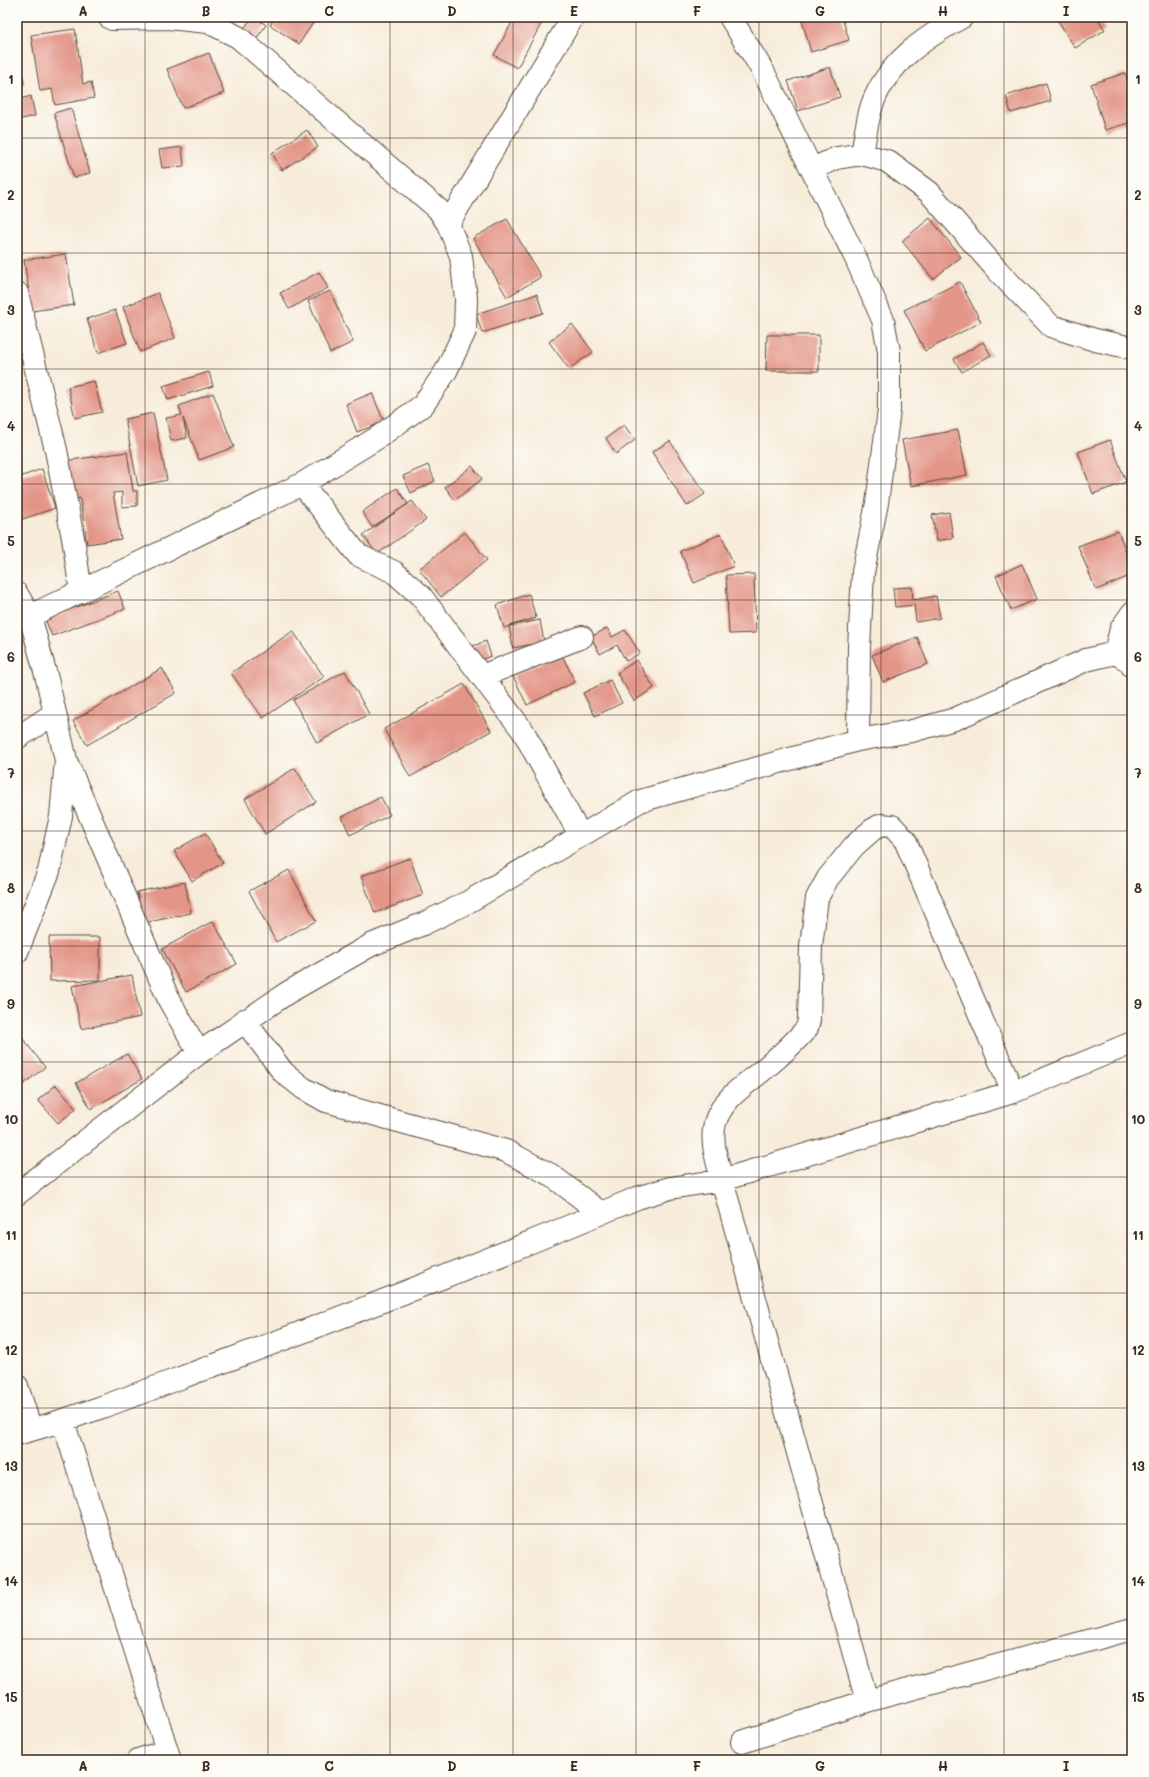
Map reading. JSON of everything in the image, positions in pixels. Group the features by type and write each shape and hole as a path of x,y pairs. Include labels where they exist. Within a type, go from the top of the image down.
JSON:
{"street":[{"path":"30,616 302,484 376,438 423,405 446,372 465,331 466,307 461,256 448,224 438,209 238,37 208,22 168,18 112,19 109,17"},
{"path":"448,224 573,17"},
{"path":"730,17 763,71 874,296 883,320 889,351 890,410 885,450 863,572 859,648 858,740"},
{"path":"862,154 872,106 890,72 904,57 938,30 962,17"},
{"path":"812,169 837,158 862,154 887,161 929,192 998,270 1051,326 1095,340 1132,348"},
{"path":"17,293 56,450 73,538 81,592"},
{"path":"302,484 358,555 394,572 421,596 523,731 580,835"},
{"path":"17,594 30,616 66,760 113,873 169,1000 199,1053"},
{"path":"17,1194 244,1020 287,993 371,945 423,924 468,902 640,801 858,740 912,731 955,720 1086,660 1124,660 1121,629 1132,613"},
{"path":"482,676 582,637"},
{"path":"17,738 55,712"},
{"path":"17,952 49,871 62,816 66,760"},
{"path":"867,1701 714,1149 715,1124 723,1106 736,1092 770,1064 807,1028 809,1020 811,946 817,898 828,878 854,846 872,830 881,825 892,826 905,840 1013,1092"},
{"path":"244,1020 283,1072 303,1088 326,1101 506,1151 551,1175 601,1213"},
{"path":"17,1386 24,1432 63,1421 441,1278 637,1198 670,1188 722,1180 1013,1092 1132,1042"},
{"path":"63,1421 169,1756 138,1760"},
{"path":"742,1742 867,1701 1132,1629"}],"building":[{"path":"252,17 255,17 266,25 254,42 241,33"},
{"path":"275,17 317,17 299,44 270,25"},
{"path":"515,17 545,17 517,68 494,55"},
{"path":"801,17 842,17 849,40 811,52"},
{"path":"1056,17 1097,17 1105,30 1075,48"},
{"path":"75,29 83,84 91,82 94,98 55,105 52,89 40,91 31,35"},
{"path":"17,42 24,84 17,85"},
{"path":"209,53 224,93 183,108 167,69"},
{"path":"830,67 840,97 798,111 788,81"},
{"path":"1125,73 1132,94 1132,122 1105,130 1091,84"},
{"path":"1046,83 1051,101 1011,113 1006,96"},
{"path":"31,96 35,116 17,120 17,100"},
{"path":"71,108 90,173 74,178 54,113"},
{"path":"307,130 318,147 282,170 272,153"},
{"path":"182,147 184,166 162,168 159,150"},
{"path":"930,218 961,257 933,279 902,241"},
{"path":"507,219 541,277 507,297 473,238"},
{"path":"66,254 74,305 32,311 24,260"},
{"path":"319,272 328,288 289,309 280,293"},
{"path":"960,282 981,322 925,351 904,310"},
{"path":"330,291 353,342 330,353 308,301"},
{"path":"158,293 175,338 140,352 123,307"},
{"path":"537,294 543,313 482,333 476,314"},
{"path":"115,310 127,343 98,353 87,319"},
{"path":"572,324 593,352 569,369 549,342"},
{"path":"767,335 819,335 819,371 766,371"},
{"path":"983,342 991,355 962,372 954,359"},
{"path":"209,372 213,386 168,400 163,386"},
{"path":"94,381 102,412 75,418 68,387"},
{"path":"213,393 234,447 199,460 183,418 187,438 171,441 166,418 182,415 179,406"},
{"path":"372,393 384,422 357,432 346,404"},
{"path":"153,413 167,480 138,486 125,419"},
{"path":"624,425 635,440 616,454 606,438"},
{"path":"958,430 967,475 911,486 902,440"},
{"path":"1110,440 1126,482 1093,494 1078,452"},
{"path":"670,441 705,494 687,506 652,452"},
{"path":"127,452 133,491 137,491 137,506 122,507 122,492 113,493 121,539 87,544 80,498 70,500 64,461"},
{"path":"428,465 435,481 411,493 403,476"},
{"path":"472,466 482,479 455,500 445,487"},
{"path":"42,469 55,508 17,521 17,478"},
{"path":"397,488 408,504 372,527 362,512"},
{"path":"412,501 426,520 377,554 363,535"},
{"path":"949,512 953,538 937,541 932,515"},
{"path":"1118,531 1132,567 1132,575 1096,590 1078,546"},
{"path":"465,532 487,560 441,597 419,569"},
{"path":"721,534 734,566 694,583 680,551"},
{"path":"1022,564 1037,599 1011,610 996,576"},
{"path":"754,574 756,633 729,634 726,575"},
{"path":"912,587 913,600 936,596 940,618 916,622 914,605 895,607 893,588"},
{"path":"118,591 125,609 52,636 45,619"},
{"path":"529,594 536,618 504,628 497,605"},
{"path":"540,620 544,642 513,648 509,626"},
{"path":"607,628 612,637 625,630 640,653 626,661 617,645 600,654 591,637"},
{"path":"293,631 324,677 263,718 231,673"},
{"path":"917,637 928,664 883,682 872,655"},
{"path":"486,641 491,656 478,661 473,646"},
{"path":"561,653 575,682 527,705 513,676"},
{"path":"637,660 654,688 634,701 617,673"},
{"path":"162,668 176,693 87,745 73,721"},
{"path":"345,671 369,714 317,743 293,700"},
{"path":"610,680 622,703 595,716 583,693"},
{"path":"464,684 491,731 410,777 384,729"},
{"path":"295,768 316,802 265,834 245,799"},
{"path":"381,797 390,815 350,835 342,817"},
{"path":"205,833 223,863 192,881 174,851"},
{"path":"410,858 423,895 375,913 361,876"},
{"path":"289,870 316,921 276,942 249,891"},
{"path":"185,882 191,913 144,923 137,892"},
{"path":"213,921 237,964 186,992 162,949"},
{"path":"49,937 100,937 100,980 50,981"},
{"path":"132,975 140,1017 81,1029 72,986"},
{"path":"23,1039 45,1067 20,1087 17,1084 17,1043"},
{"path":"127,1054 142,1079 91,1109 76,1083"},
{"path":"56,1085 76,1109 58,1123 38,1100"}]}
